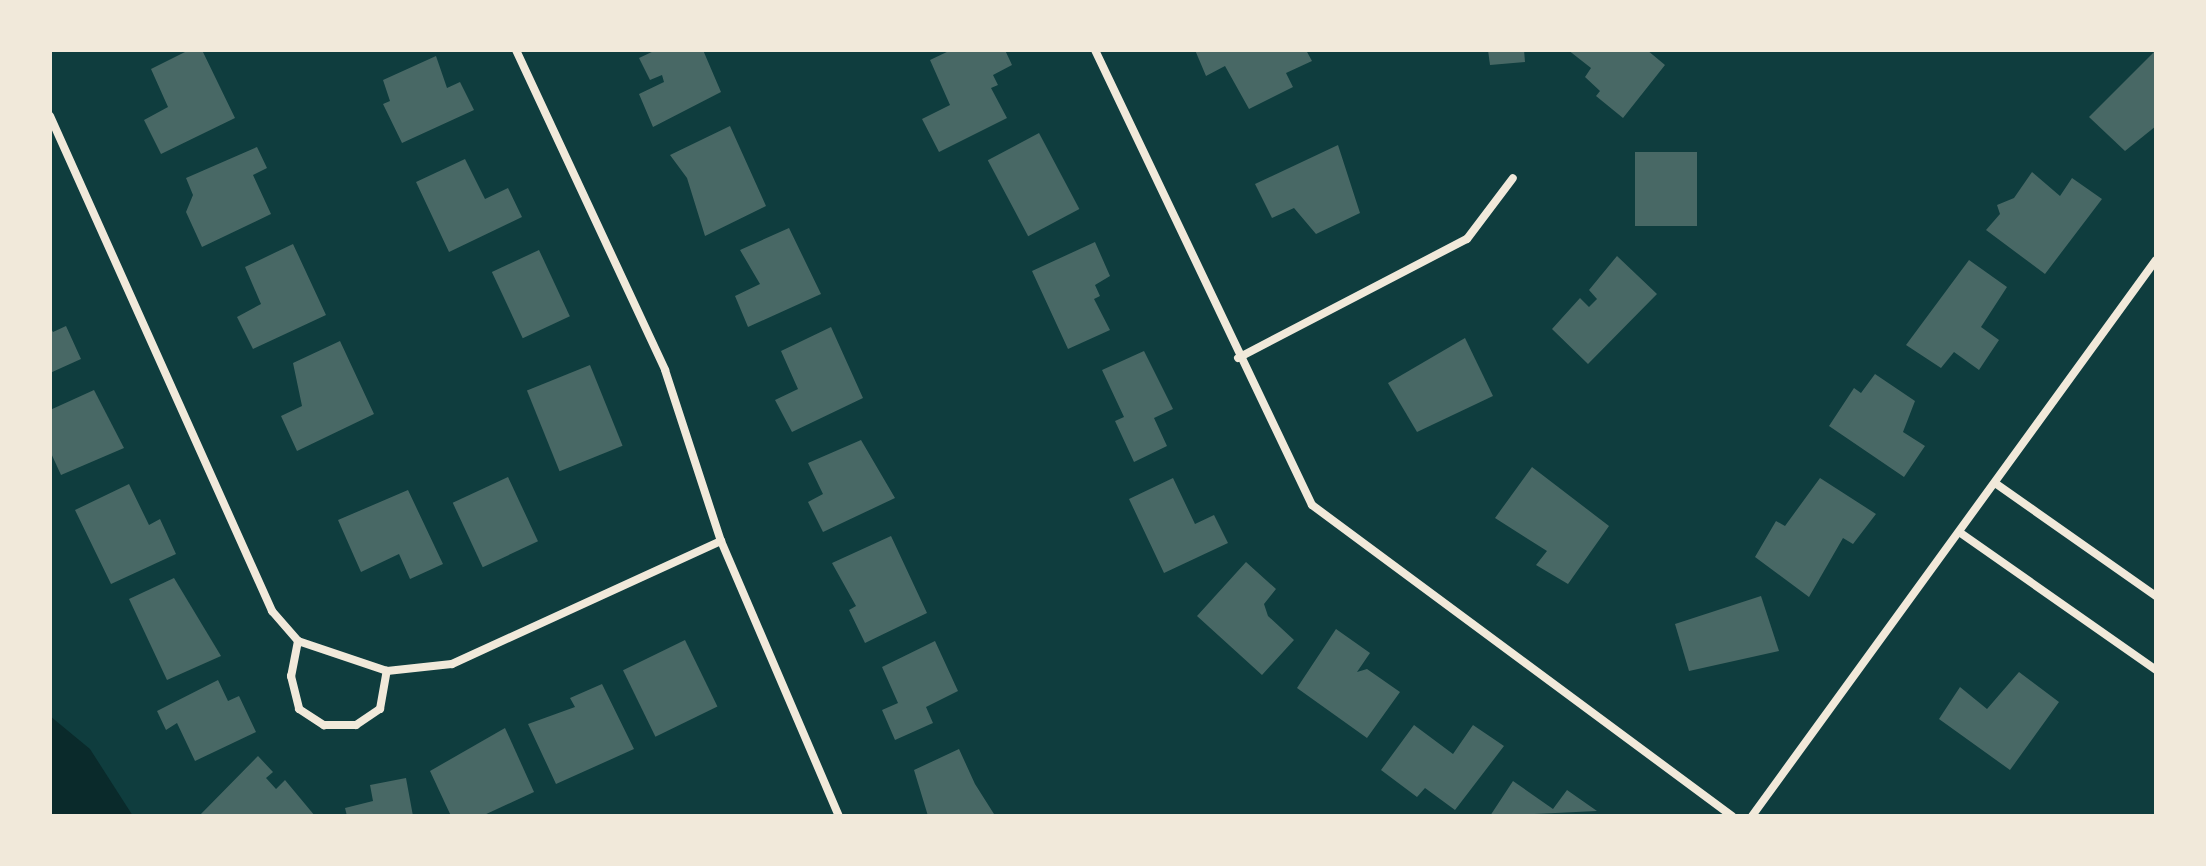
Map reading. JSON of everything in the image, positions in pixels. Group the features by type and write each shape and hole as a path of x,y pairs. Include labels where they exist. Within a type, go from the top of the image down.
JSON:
{"street":[{"path":"516,50 665,370 721,541 839,816"},
{"path":"1095,50 1238,358 1312,505 1732,816"},
{"path":"50,116 272,611 298,641 387,671 452,664 721,541"},
{"path":"1238,358 1467,239 1513,178"},
{"path":"1752,816 1962,534 1995,483 2156,260"},
{"path":"1995,483 2156,596"},
{"path":"1962,534 2156,670"},
{"path":"298,641 291,676 299,709 324,725 356,725 380,709 387,671"}],"water":[{"path":"50,716 90,749 133,816 50,816"}],"building":[{"path":"189,50 202,50 235,118 161,154 144,120 168,107 151,69"},
{"path":"656,50 703,50 721,92 653,127 639,94 664,82 662,75 650,80 639,58"},
{"path":"951,50 1005,50 1012,65 993,75 998,85 991,88 1007,118 939,152 922,119 950,105 930,60"},
{"path":"1195,50 1306,50 1312,61 1286,73 1293,87 1249,109 1225,66 1206,76"},
{"path":"1488,50 1524,50 1525,62 1490,65"},
{"path":"1568,50 1647,50 1665,65 1623,118 1596,96 1600,91 1585,77 1591,68"},
{"path":"2156,50 2156,126 2125,151 2089,117"},
{"path":"436,56 447,88 460,82 474,110 402,143 383,104 390,101 383,80"},
{"path":"730,126 766,206 705,236 687,178 670,155"},
{"path":"1039,133 1079,209 1028,236 988,160"},
{"path":"1338,145 1360,213 1316,234 1294,208 1272,218 1255,184"},
{"path":"257,147 267,168 253,175 271,214 202,247 186,212 193,195 186,178"},
{"path":"1635,152 1697,152 1697,226 1635,226"},
{"path":"465,159 485,199 508,188 522,217 449,252 416,182"},
{"path":"2032,172 2060,196 2072,178 2102,199 2045,274 1986,230 2000,214 1997,205 2014,198"},
{"path":"789,228 821,294 748,327 735,296 760,284 740,250"},
{"path":"1095,242 1110,276 1095,285 1100,296 1094,299 1110,330 1068,349 1032,271"},
{"path":"293,244 326,315 253,349 237,317 261,304 245,267"},
{"path":"539,250 570,316 523,338 492,272"},
{"path":"1617,256 1657,294 1588,364 1552,329 1580,298 1589,307 1597,299 1589,290"},
{"path":"1969,260 2007,287 1981,327 1999,340 1979,370 1954,352 1941,368 1906,345"},
{"path":"66,326 81,359 50,373 50,327 53,332"},
{"path":"831,327 863,398 792,432 775,400 798,389 781,351"},
{"path":"1465,338 1493,396 1417,432 1388,383"},
{"path":"340,341 374,414 297,451 281,416 302,406 293,363"},
{"path":"1144,351 1173,409 1154,418 1167,446 1134,462 1115,421 1124,417 1102,370"},
{"path":"590,365 623,446 560,471 527,390"},
{"path":"1875,374 1915,401 1903,432 1925,446 1904,477 1829,426 1854,388 1861,393"},
{"path":"94,390 124,448 61,475 50,451 50,410"},
{"path":"861,440 895,498 823,532 808,502 823,494 808,463"},
{"path":"1532,467 1609,526 1568,584 1536,565 1547,551 1495,518"},
{"path":"508,477 538,541 483,567 453,503"},
{"path":"1173,478 1195,524 1214,515 1228,543 1164,573 1129,499"},
{"path":"1820,478 1876,514 1853,544 1843,538 1809,597 1755,557 1776,521 1785,526"},
{"path":"129,484 149,525 160,519 176,554 111,584 75,510"},
{"path":"408,490 443,564 410,579 399,554 361,572 338,520"},
{"path":"891,536 927,613 865,643 849,610 856,606 832,563"},
{"path":"1246,562 1276,589 1264,604 1268,616 1294,640 1262,675 1197,616"},
{"path":"174,578 221,656 167,680 129,599"},
{"path":"1761,596 1779,651 1689,671 1675,624"},
{"path":"1336,629 1370,653 1357,672 1367,669 1400,692 1367,738 1297,688"},
{"path":"685,640 717,707 655,737 623,670"},
{"path":"935,641 958,691 926,707 933,723 895,740 882,710 898,703 882,667"},
{"path":"2019,672 2059,702 2010,770 1939,719 1960,687 1987,709"},
{"path":"218,680 228,701 239,696 256,732 195,761 177,723 166,730 157,711"},
{"path":"602,684 634,749 556,784 528,724 575,707 570,698"},
{"path":"1414,725 1453,754 1473,725 1504,746 1455,810 1425,788 1417,797 1381,770"},
{"path":"505,728 534,792 482,816 451,816 430,771"},
{"path":"959,749 975,784 994,814 928,816 914,770"},
{"path":"258,756 273,772 266,778 276,789 285,780 315,816 199,816"},
{"path":"406,778 413,816 347,816 345,808 373,801 370,785"},
{"path":"1513,781 1553,809 1567,790 1597,811 1490,816"}]}
